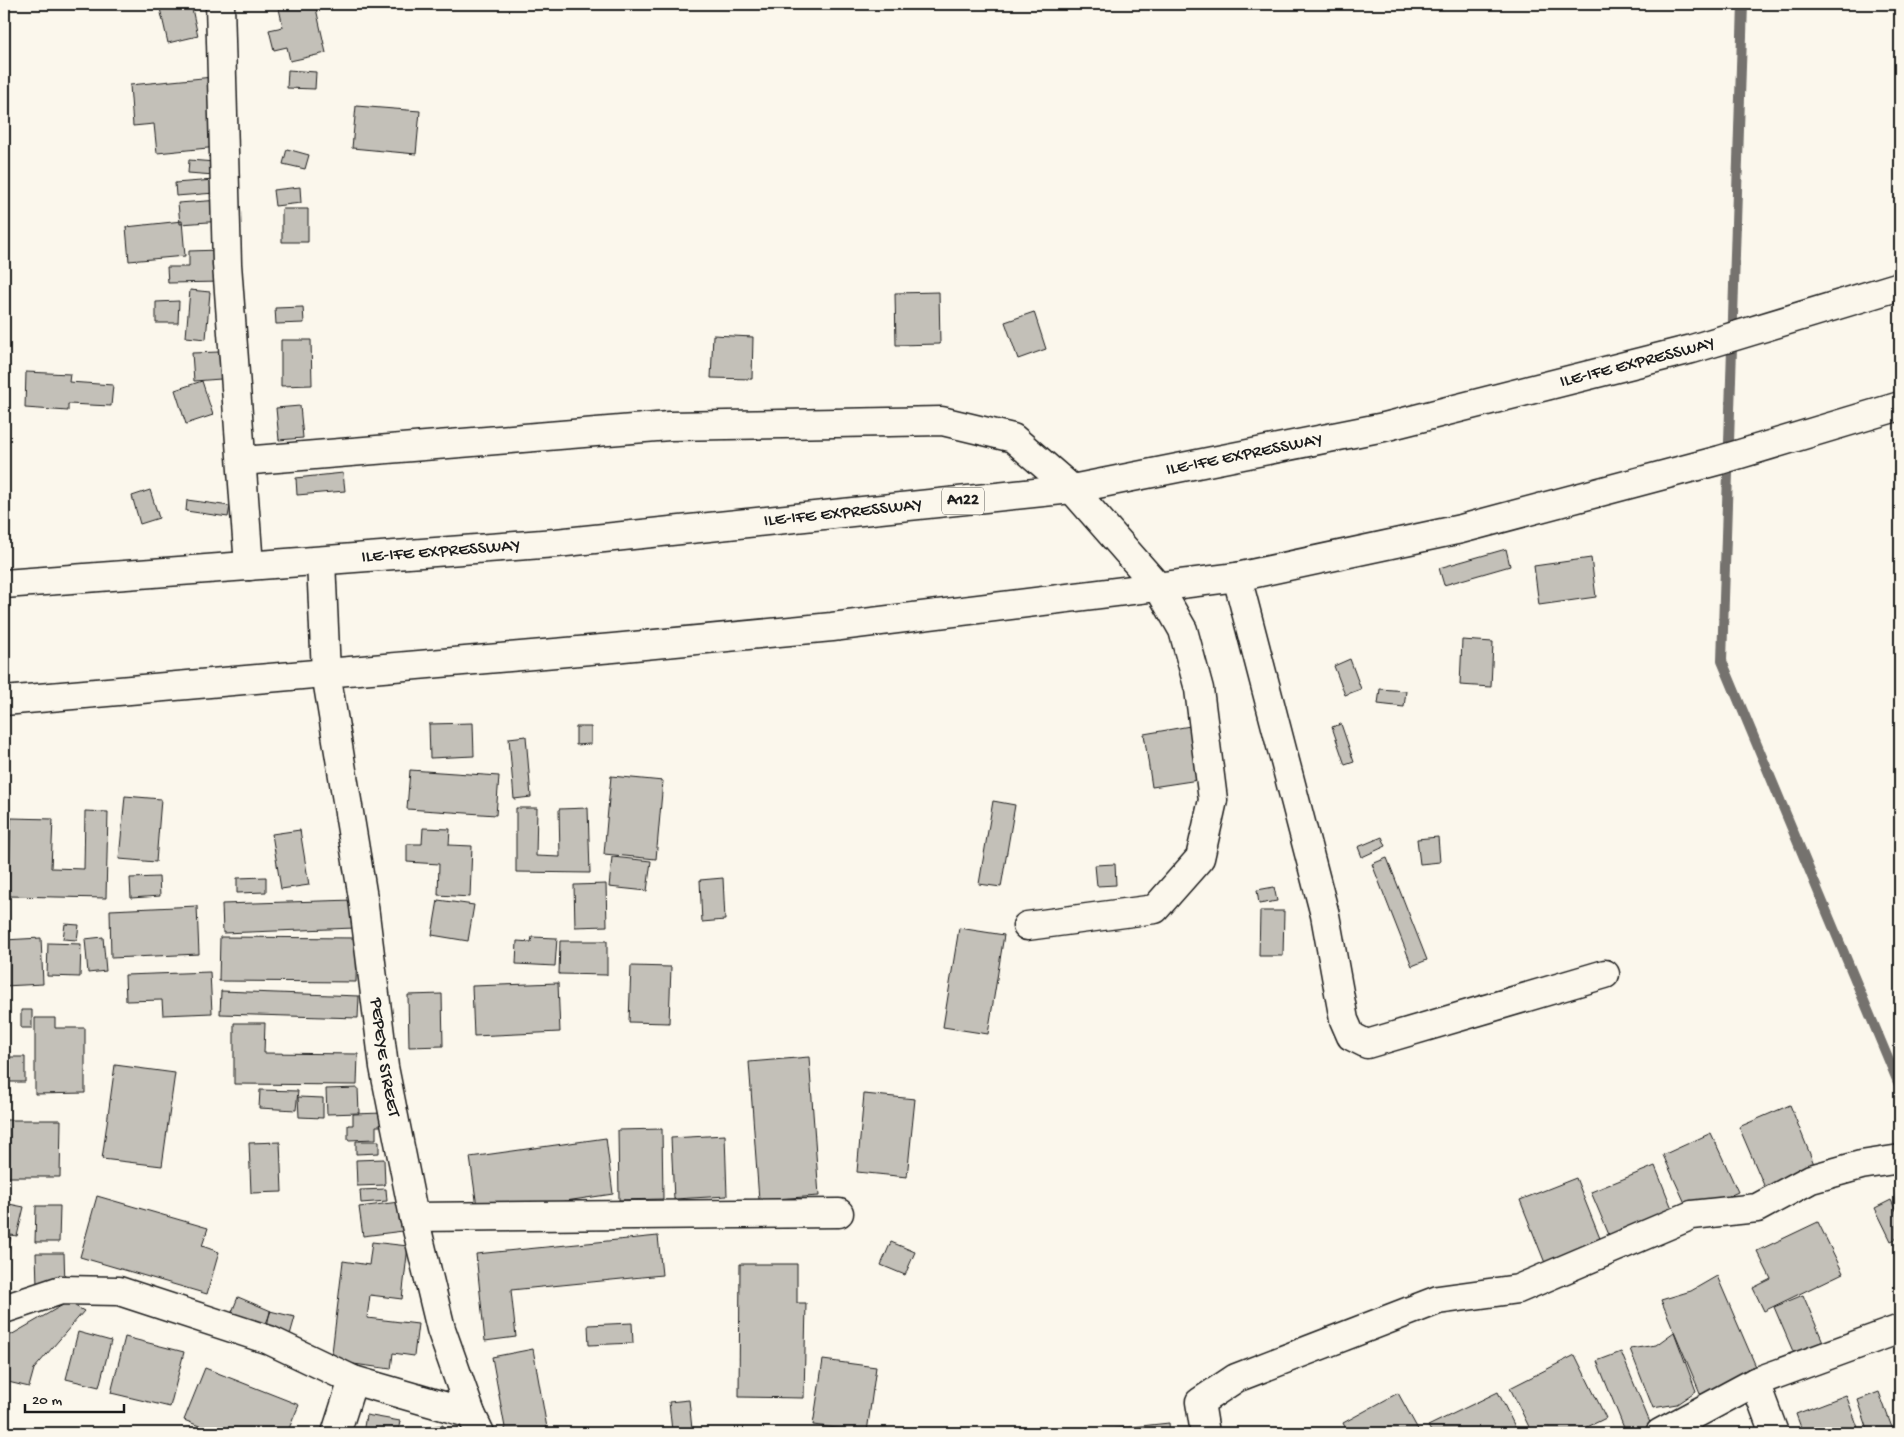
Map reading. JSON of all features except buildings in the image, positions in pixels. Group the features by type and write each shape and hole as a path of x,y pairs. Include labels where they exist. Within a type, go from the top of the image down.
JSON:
{"main road":[{"path":"220,4 227,264 248,566"},
{"name":"ILE-IFE EXPRESSWAY","path":"4,584 565,542 1072,489 1384,426 1692,349 1900,286"},
{"path":"4,701 832,627 1022,602 1159,588 1237,577 1461,529 1720,460 1900,406"},
{"path":"242,461 669,426 942,421 1013,438 1072,489 1159,588 1183,630 1199,689 1213,800 1200,858 1155,909 1027,926"},
{"name":"PEPEYE STREET","path":"321,561 326,673 363,898 384,1067 414,1217 441,1329 476,1424"},
{"path":"1237,577 1325,914 1344,1020 1351,1036 1367,1044 1605,974"},
{"path":"1205,1433 1200,1402 1236,1378 1438,1300 1518,1289 1692,1215 1757,1208 1810,1179 1861,1165 1900,1159"},
{"path":"414,1217 839,1213"},
{"path":"4,1308 60,1290 119,1291 269,1340 353,1380 476,1424"},
{"path":"1660,1433 1755,1382 1900,1330"},
{"path":"336,1433 353,1380"},
{"path":"1755,1382 1774,1433"}],"waterway":[{"path":"1743,4 1722,661 1900,1087"}]}
